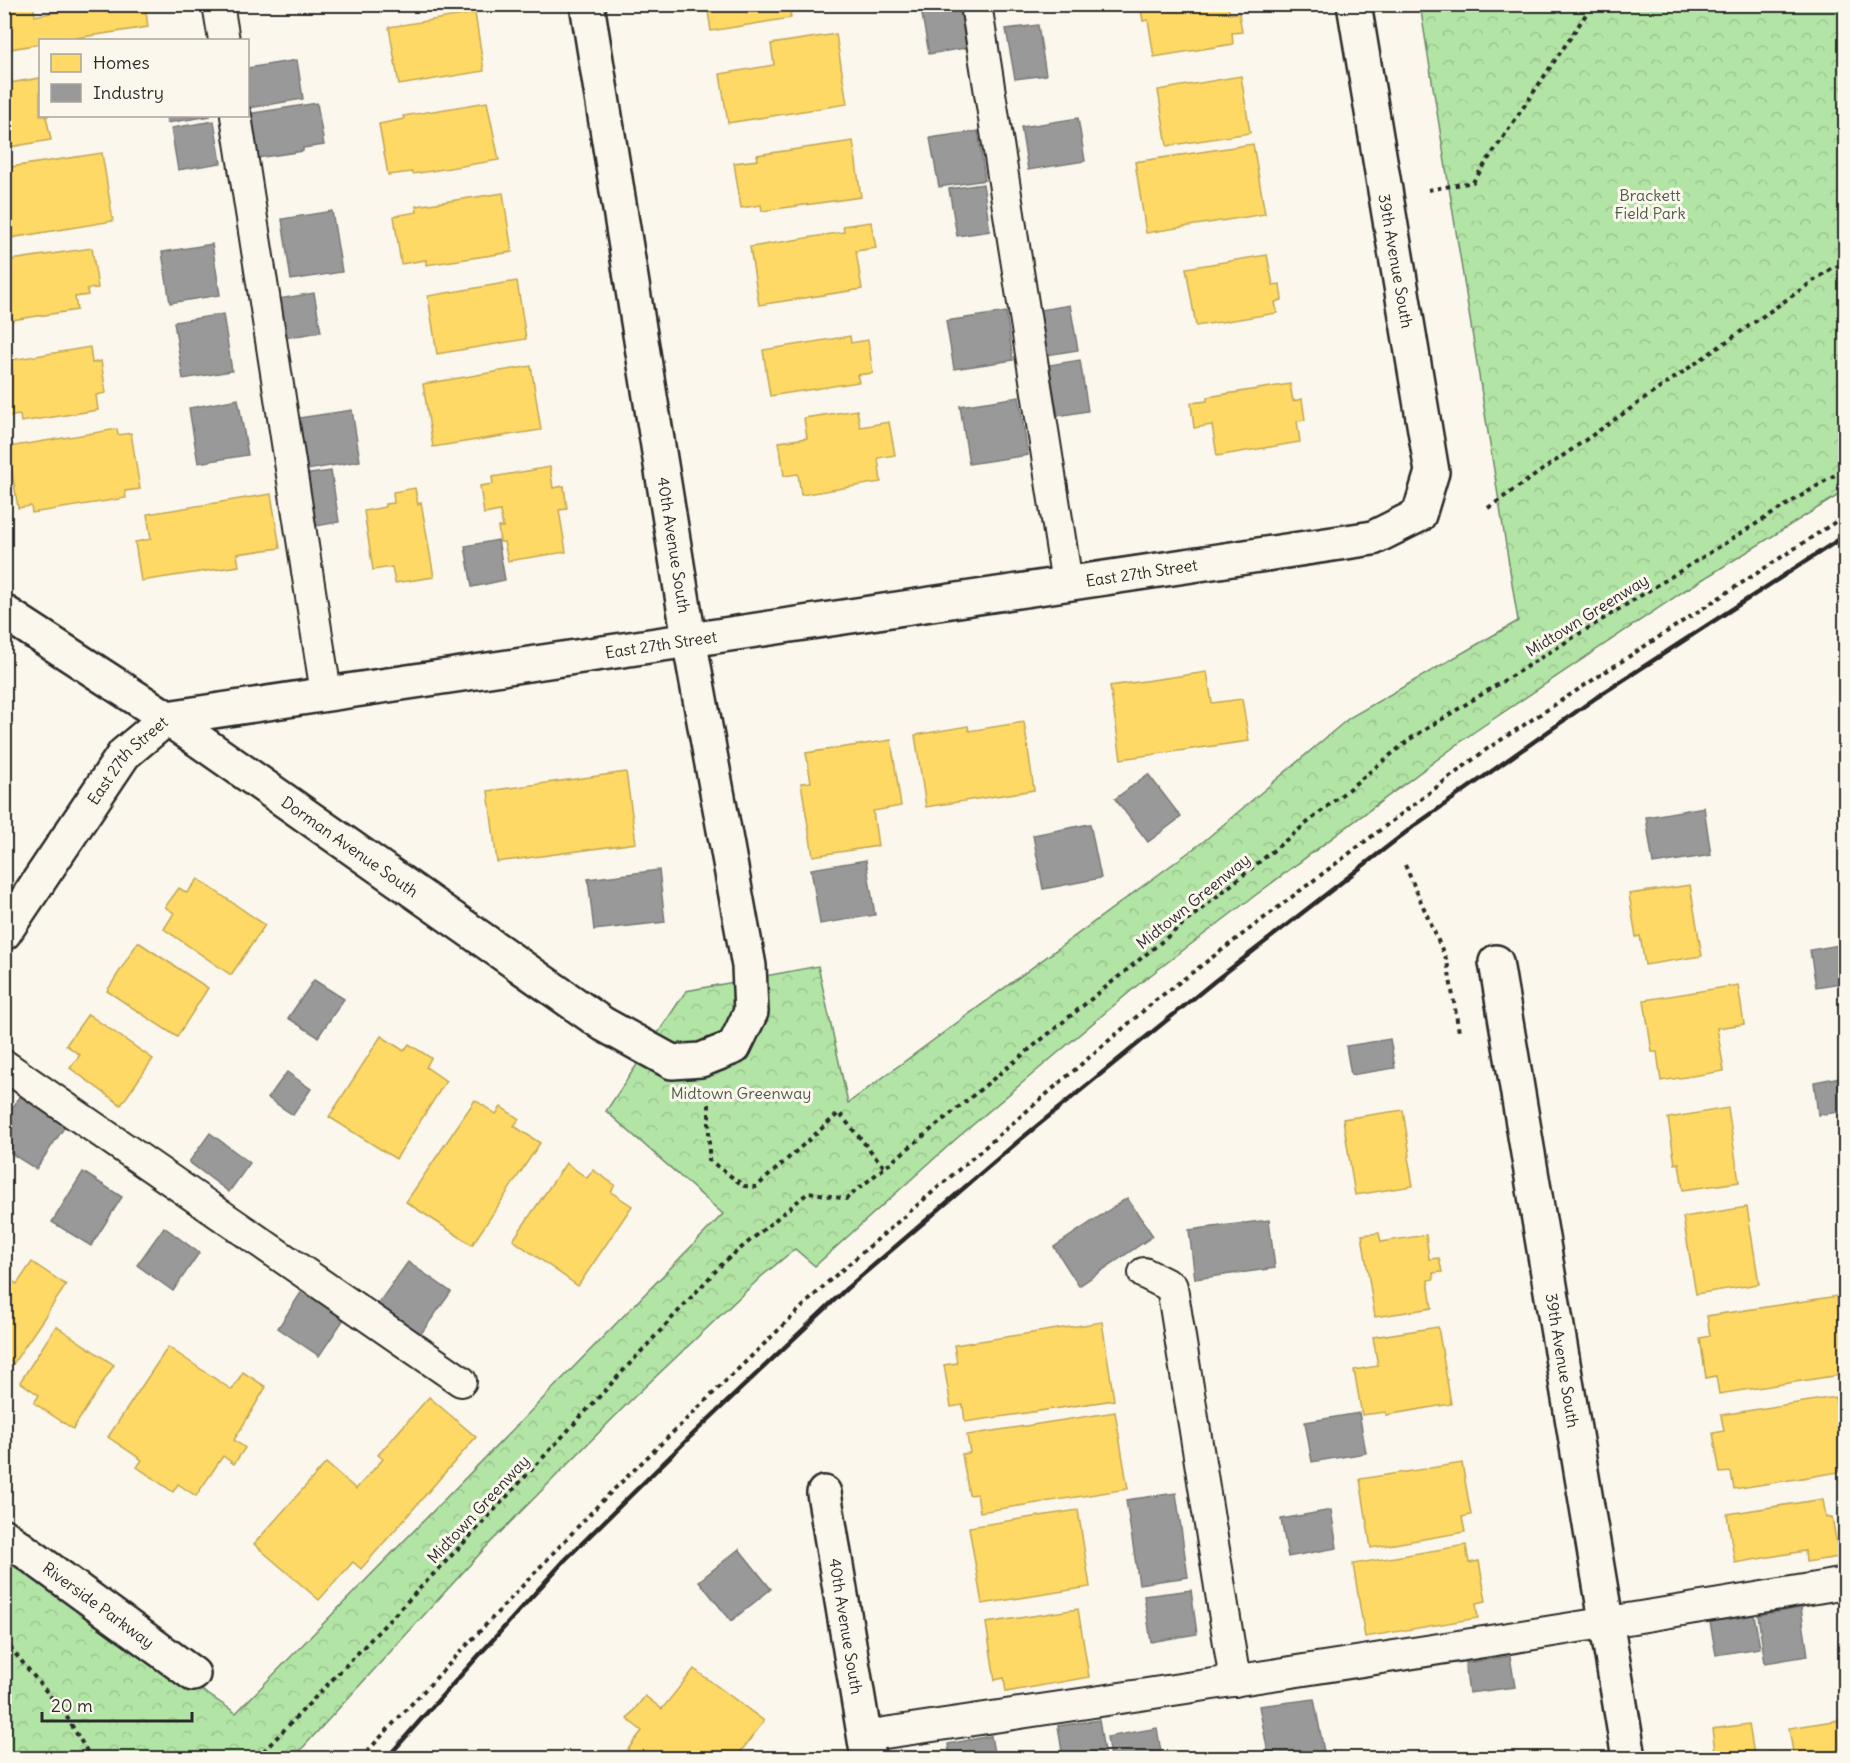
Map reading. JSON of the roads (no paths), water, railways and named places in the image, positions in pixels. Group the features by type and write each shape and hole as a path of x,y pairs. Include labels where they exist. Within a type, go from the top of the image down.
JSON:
{"street":[{"name":"40th Avenue South","path":"587,4 689,639 749,966 751,1012 734,1047 701,1060"},
{"name":"39th Avenue South","path":"1354,4 1432,472 1419,515"},
{"name":"East 27th Street","path":"4,933 124,754 167,718 1373,538 1419,515"},
{"name":"Dorman Avenue South","path":"4,612 167,718 603,1024 672,1062 701,1060"},
{"name":"39th Avenue South","path":"1496,962 1629,1758"},
{"name":"40th Avenue South","path":"824,1493 866,1747"},
{"name":"Riverside Parkway","path":"4,1536 193,1674"}],"lane":[{"path":"218,4 224,39"},
{"path":"976,4 1067,583"},
{"path":"236,117 326,693"},
{"path":"4,1065 461,1381"},
{"path":"1144,1273 1172,1287 1235,1681"},
{"path":"866,1747 1235,1681 1845,1583"}],"railway":[{"path":"387,1758 564,1561 690,1437 846,1289 1021,1139 1216,980 1414,826 1597,697 1846,535"}],"park label":[{"name":"Brackett Field Park","path":"1650,204"},
{"name":"Midtown Greenway","path":"741,1093"}]}
